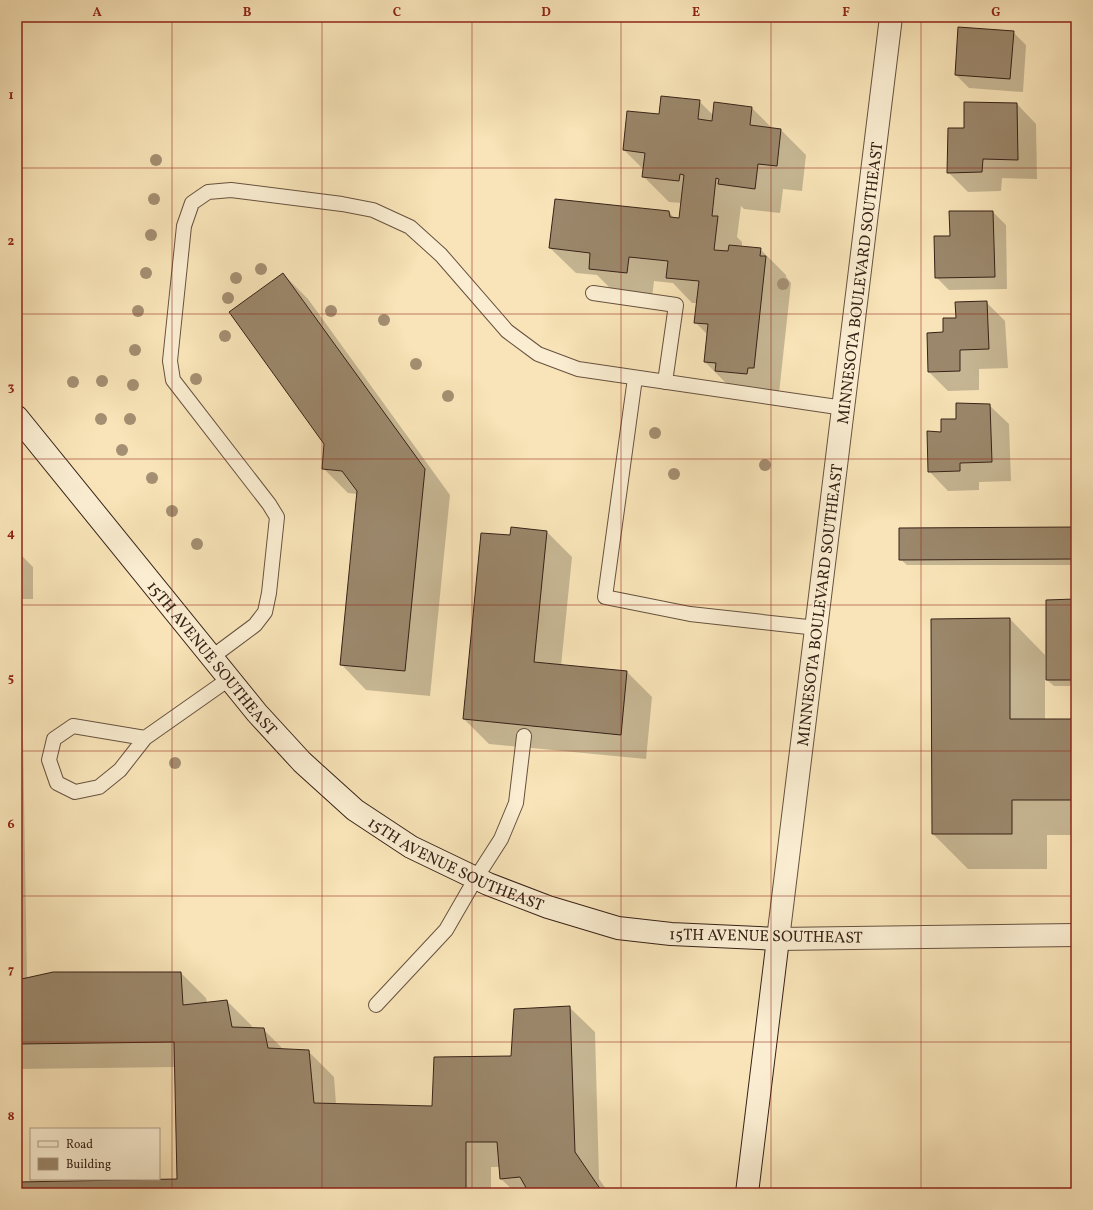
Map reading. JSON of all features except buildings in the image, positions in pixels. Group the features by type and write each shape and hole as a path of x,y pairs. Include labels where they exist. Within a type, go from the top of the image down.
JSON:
{"street":[{"name":"MINNESOTA BOULEVARD SOUTHEAST","path":"747,1193 891,17"},
{"name":"15TH AVENUE SOUTHEAST","path":"17,417 257,713 302,762 355,810 411,847 476,878 548,907 618,928 671,934 778,939 1076,935"}],"lane":[{"path":"212,657 255,625 264,612 269,593 277,517 174,380 170,361 184,226 192,203 208,192 230,190 342,204 373,210 410,227 441,256 507,331 538,354 578,369 844,408"},
{"path":"593,293 676,304 665,382"},
{"path":"635,378 605,597 690,614 817,628"},
{"path":"145,738 73,726 54,739 49,760 57,783 75,792 98,787 120,770 145,738 229,679"},
{"path":"376,1005 446,930 476,878 501,840 516,803 524,736"}]}
